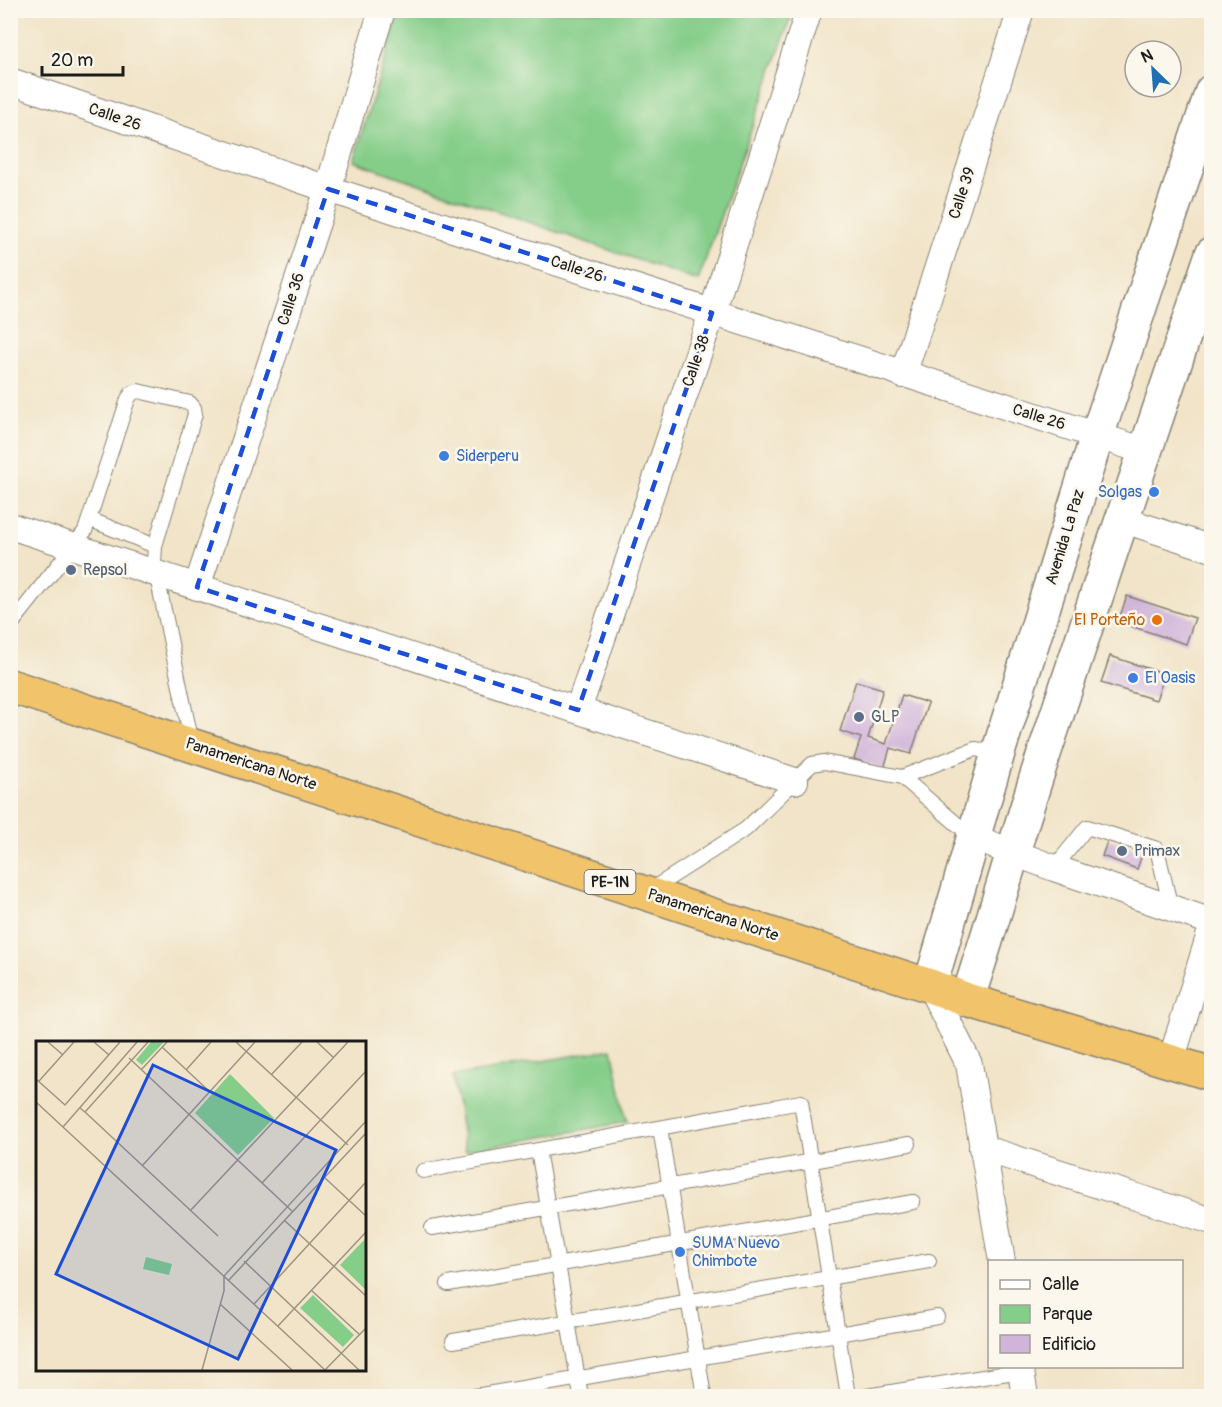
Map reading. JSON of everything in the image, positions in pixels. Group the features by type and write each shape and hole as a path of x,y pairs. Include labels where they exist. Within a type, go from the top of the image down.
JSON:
{"highway":[{"name":"Panamericana Norte","path":"10,686 967,1000 1212,1074"}],"street":[{"name":"Calle 36","path":"197,587 327,189 382,10"},
{"name":"Calle 38","path":"578,710 712,313 808,10"},
{"name":"Calle 39","path":"903,375 1021,10"},
{"name":"Calle 26","path":"10,81 327,189 1145,451"},
{"name":"Avenida La Paz","path":"930,986 998,753 1097,435 1212,91"},
{"path":"967,1000 1041,761 1212,254"},
{"path":"1121,519 1212,549"},
{"path":"10,526 795,781"},
{"path":"974,838 1212,922"},
{"path":"1171,1061 1212,927"},
{"path":"930,986 969,1065 1002,1260"},
{"path":"982,1148 1212,1221"},
{"path":"1020,1369 1025,1396"}],"lane":[{"path":"10,626 85,531 128,399 132,393 138,392 190,402 195,414 155,546 154,562 192,744"},
{"path":"89,519 155,546"},
{"path":"902,777 975,749 998,753"},
{"path":"645,893 746,829 812,764 825,762 902,777 974,838"},
{"path":"1054,868 1087,827 1157,849 1171,908"},
{"path":"423,1171 801,1102 848,1396"},
{"path":"660,1128 704,1396"},
{"path":"432,1228 909,1144"},
{"path":"538,1150 581,1396"},
{"path":"448,1284 913,1203"},
{"path":"453,1341 929,1261"},
{"path":"475,1396 937,1317"},
{"path":"867,1396 1020,1369"}],"highlighted area":[{"path":"328,189 712,313 578,710 197,587"}],"green space":[{"path":"400,11 793,11 698,281 353,161"},
{"path":"612,1049 627,1122 465,1151 453,1076"}],"building":[{"name":"El Porteño","path":"1127,596 1195,618 1186,644 1118,622"},
{"name":"El Oasis","path":"1110,656 1165,674 1156,700 1101,683"},
{"name":"GLP","path":"856,681 883,689 868,738 886,744 902,695 928,703 911,754 890,748 884,769 854,759 861,738 840,731"},
{"path":"1108,839 1143,852 1137,869 1102,856"}],"place":[{"name":"Siderperu","path":"444,456"},
{"name":"Solgas","path":"1154,492"},
{"name":"Repsol","path":"71,570"},
{"name":"El Porteño","path":"1157,620"},
{"name":"El Oasis","path":"1133,678"},
{"name":"GLP","path":"859,717"},
{"name":"Primax","path":"1122,851"},
{"name":"SUMA Nuevo Chimbote","path":"680,1252"}]}
